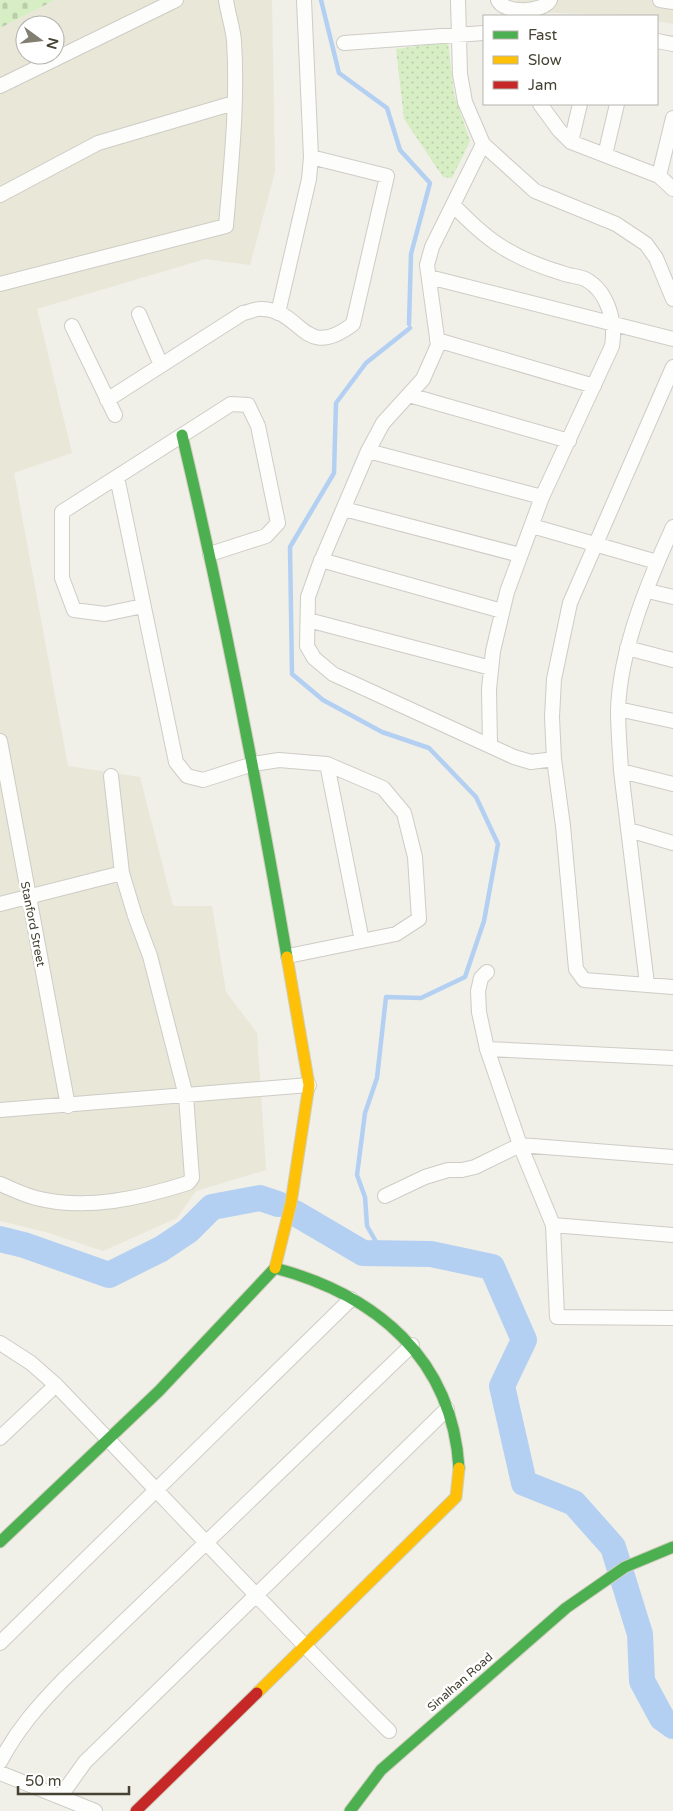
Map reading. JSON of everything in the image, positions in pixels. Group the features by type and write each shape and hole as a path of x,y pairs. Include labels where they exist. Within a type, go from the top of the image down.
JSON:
{"street":[{"path":"0,86 176,0"},
{"path":"0,284 226,226 233,144 234,40 226,0"},
{"path":"278,313 309,179 311,157 304,0"},
{"path":"458,0 460,74 465,102 483,144 535,191 616,224 646,244 656,258 673,299"},
{"path":"498,0 506,8 538,10 548,5 550,0"},
{"path":"660,0 673,2"},
{"path":"344,43 483,33"},
{"path":"658,41 673,44"},
{"path":"0,195 98,143 234,103"},
{"path":"541,105 571,142 659,176 673,189"},
{"path":"550,118 553,105"},
{"path":"571,142 580,105"},
{"path":"604,156 617,105"},
{"path":"659,176 673,118"},
{"path":"483,144 432,247 427,265 438,345 423,379 383,424 368,451 321,560 308,596 307,646 314,658 333,674 532,762 554,759"},
{"path":"107,400 243,314 262,308 278,313 320,339 335,337 352,324 387,176 311,157"},
{"path":"453,205 470,222 501,247 544,268 585,279 599,291 608,306 613,324 612,346 542,496 502,611 491,668 488,710 490,745"},
{"path":"429,277 673,339"},
{"path":"139,314 161,365"},
{"path":"72,326 115,415"},
{"path":"437,340 594,386"},
{"path":"673,367 570,603 554,679 552,717 554,759 563,826 576,969 584,980 673,987"},
{"path":"409,395 569,441"},
{"path":"142,606 104,614 74,610 62,578 62,512 231,404 248,405 258,426 278,523 266,536 210,554"},
{"path":"0,1542 159,1391 275,1268 291,1203 309,1085 253,764 210,554 182,435"},
{"path":"368,451 542,496"},
{"path":"117,477 142,606 176,762 187,776 203,780 253,764 279,760 327,764 383,788 404,813 415,857 419,919 396,934 288,956"},
{"path":"344,508 520,555"},
{"path":"532,526 597,543 657,562"},
{"path":"647,984 621,771 618,709 627,648 657,562 672,531"},
{"path":"321,560 502,611"},
{"path":"648,591 673,597"},
{"path":"308,620 491,668"},
{"path":"627,648 673,660"},
{"path":"618,709 673,721"},
{"name":"Stanford Street","path":"0,741 68,1106"},
{"path":"327,764 362,941"},
{"path":"621,771 673,784"},
{"path":"0,1184 36,1198 82,1204 153,1194 188,1184 192,1178 186,1096 150,956 122,873 110,776"},
{"path":"629,830 673,843"},
{"path":"0,904 122,873"},
{"path":"487,972 481,978 477,1002 486,1049 520,1145 553,1225 557,1317 673,1318"},
{"path":"486,1049 673,1058"},
{"path":"0,1110 309,1085"},
{"path":"385,1196 425,1177 448,1170 462,1170 475,1167 520,1145 673,1156"},
{"path":"553,1225 673,1235"},
{"path":"136,1811 456,1497 460,1483 458,1444 447,1409 412,1345 384,1318 351,1299 275,1268"},
{"path":"0,1643 351,1299"},
{"path":"0,1343 31,1363 56,1385 154,1490 206,1541 304,1646 388,1731"},
{"path":"0,1762 14,1736 31,1713 206,1541 412,1345"},
{"path":"0,1438 56,1385"},
{"path":"60,1798 85,1762 447,1409"},
{"name":"Sinalhan Road","path":"350,1811 381,1770 554,1619 599,1583 625,1567 673,1547"},
{"path":"0,1773 95,1811"}],"shaded area":[{"path":"55,0 272,0 275,172 250,265 205,259 37,309 72,453 14,473 68,766 140,777 173,906 212,906 226,992 257,1033 266,1170 196,1191 177,1218 103,1251 46,1232 0,1221 0,28 15,20 15,65 65,65 65,15 26,15"},
{"path":"515,0 673,0 673,24 658,21 658,15 524,12"}],"green space":[{"path":"0,0 55,0 26,15 15,15 15,20 0,28"},
{"path":"448,42 454,94 470,141 452,178 443,177 404,119 396,49"}],"waterway":[{"path":"321,0 339,73 387,108 400,150 430,183 411,254 409,324"},
{"path":"382,1252 367,1226 365,1197 357,1175 365,1113 377,1078 386,997 421,998 465,977 484,921 498,844 476,797 429,748 382,732 323,700 292,674 290,547 334,473 336,403 366,363 410,328"},
{"path":"0,1239 24,1245 109,1275 161,1249 188,1231 212,1207 260,1198 278,1204"},
{"path":"295,1213 363,1253 431,1254 492,1267 524,1340 502,1386 524,1483 574,1503 613,1547 640,1634 642,1681 662,1718 673,1726"}],"traffic: fast":[{"path":"182,435 239,695 287,957"},
{"path":"0,1542 159,1391 275,1268 312,1280 345,1295 376,1314 402,1337 424,1363 442,1394 453,1429 459,1468"},
{"path":"350,1811 381,1770 566,1608 625,1567 673,1547"}],"traffic: slow":[{"path":"275,1268 291,1203 309,1085 287,957"},
{"path":"257,1693 456,1497 459,1468"}],"traffic: jam":[{"path":"136,1811 257,1693"}]}
